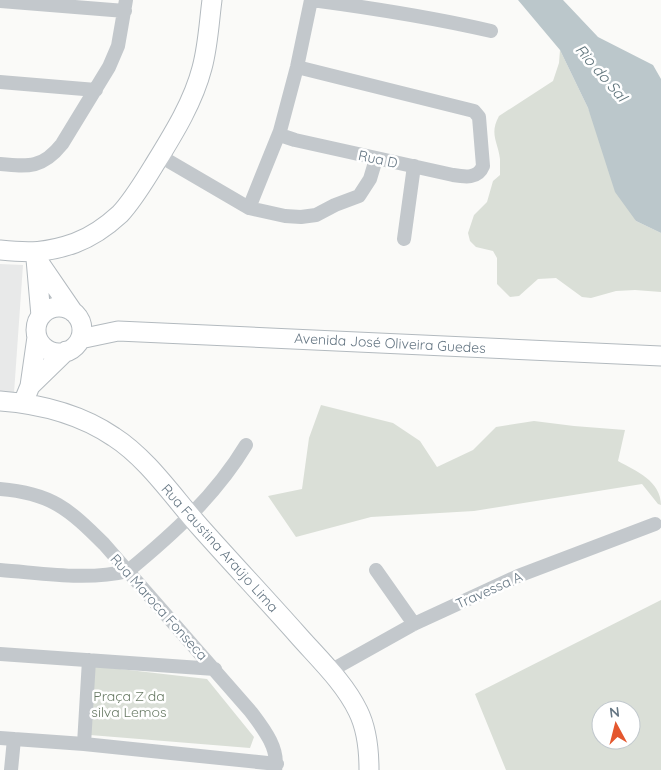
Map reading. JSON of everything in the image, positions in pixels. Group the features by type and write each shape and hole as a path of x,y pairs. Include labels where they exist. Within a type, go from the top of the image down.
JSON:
{"street":[{"path":"0,250 36,255 76,242 104,227 120,213 160,156 191,99 202,69 212,0"},
{"path":"249,208 280,131 312,0 392,10 491,31"},
{"path":"0,1 125,6 118,46 96,90 62,144 48,159 30,165 0,164"},
{"name":"Rua D","path":"280,131 283,136 295,140 465,177 480,173 483,162 479,117 476,112 297,67"},
{"path":"0,82 96,90"},
{"path":"160,156 249,208 285,216 301,217 320,213 362,194 370,179 376,159"},
{"path":"404,239 414,166"},
{"path":"27,395 73,345 81,325 36,255"},
{"path":"36,255 41,316"},
{"path":"27,395 37,337 37,322 41,316 52,308 60,307 76,315"},
{"name":"Avenida José Oliveira Guedes","path":"76,315 118,331 661,356"},
{"name":"Avenida José Oliveira Guedes","path":"73,345 118,331"},
{"path":"37,337 40,343 52,352 73,345"},
{"name":"Rua Faustina Araújo Lima","path":"0,401 27,395 98,427 114,436 138,455 190,516 330,671 358,711 368,745 369,770"},
{"path":"0,570 84,576 128,571 190,516 226,476 246,445"},
{"name":"Rua Maroca Fonseca","path":"0,489 35,494 52,500 70,511 104,544 215,670 262,727 270,738 276,767"},
{"name":"Travessa A","path":"330,671 414,624 518,576 656,524"},
{"path":"376,570 414,624"},
{"path":"0,654 215,670"},
{"path":"84,744 90,660"},
{"path":"11,770 7,739 84,744 276,767"}],"shaded area":[{"path":"0,264 23,265 14,393 0,392"}],"green space":[{"path":"560,50 588,108 636,221 661,233 661,292 616,291 591,298 582,297 556,278 538,279 519,296 510,297 497,284 497,258 493,251 476,247 470,241 468,233 474,215 487,202 493,181 500,175 500,159 494,133 496,122 499,116 553,81 559,63"},
{"path":"321,405 393,423 420,441 437,467 473,450 496,427 534,421 625,430 618,461 640,473 652,483 657,489 661,505 658,504 642,484 474,511 371,517 296,537 268,496 302,489 309,438"},
{"path":"661,600 661,770 506,770 475,694"},
{"name":"Praça Z da silva Lemos","path":"94,666 207,679 254,737 250,748 90,735"}],"water":[{"name":"Rio do Sal","path":"518,0 563,0 598,37 653,65 661,79 661,233 636,221 615,192 588,108 560,50"}]}
